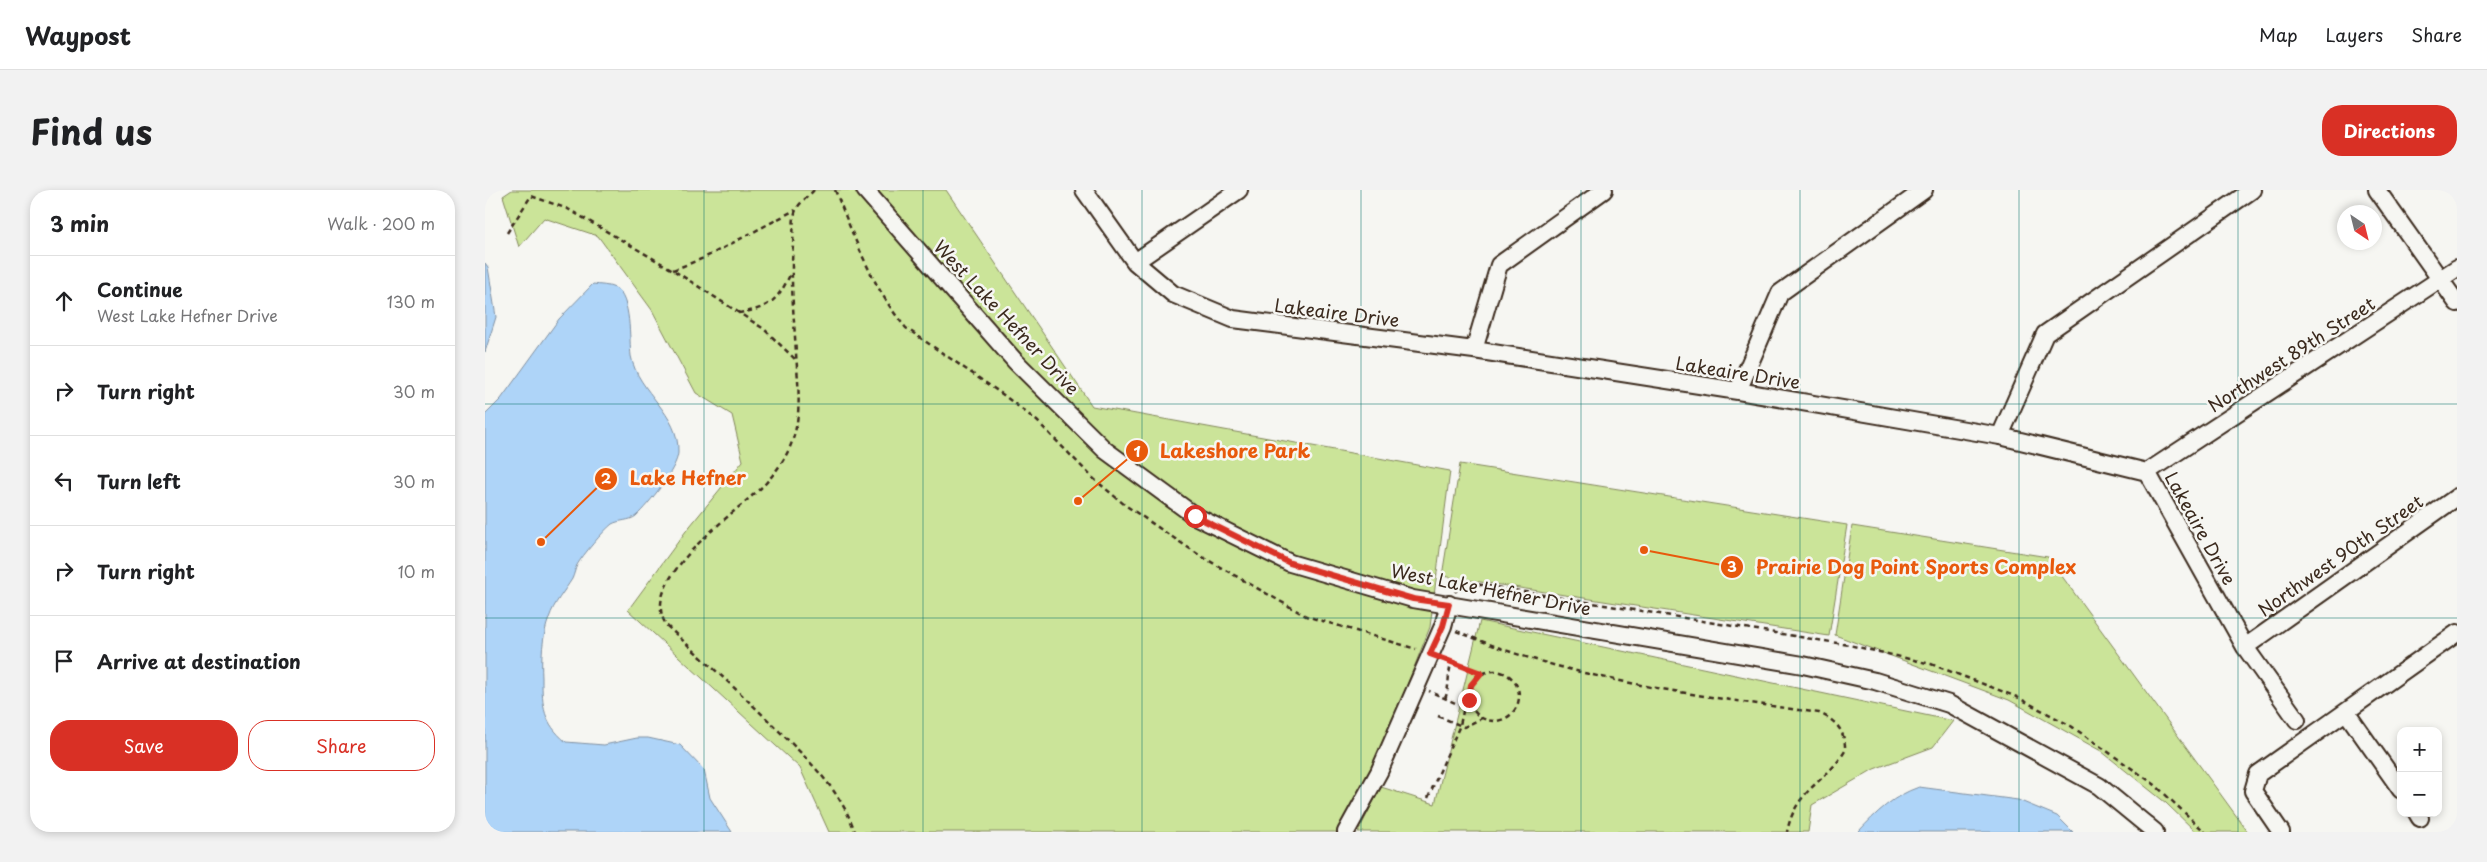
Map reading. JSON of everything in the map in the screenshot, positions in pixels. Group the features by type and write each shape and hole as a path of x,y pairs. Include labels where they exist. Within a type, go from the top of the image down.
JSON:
{"street":[{"name":"West Lake Hefner Drive","path":"865,190 1015,362 1105,450 1195,516 1290,563 1413,599 1803,665 1875,681 1949,704 2099,786 2155,832"},
{"name":"Lakeaire Drive","path":"1085,190 1135,262 1173,294 1233,320 1475,350 1738,392 2000,436 2147,472 2245,647 2297,720"},
{"path":"1135,262 1239,190"},
{"path":"1475,350 1499,265 1604,190"},
{"path":"1738,392 1780,293 1924,190"},
{"path":"2000,436 2045,334 2252,190"},
{"path":"2377,190 2457,303"},
{"name":"Northwest 89th Street","path":"2147,472 2457,268"},
{"name":"Northwest 90th Street","path":"2245,647 2457,497"},
{"path":"1346,832 1379,772 1443,626 1449,604"},
{"path":"2281,832 2253,791 2258,774 2457,634"},
{"path":"2346,712 2397,784"}],"path":[{"path":"673,270 704,258 796,210 814,190"},
{"path":"507,233 531,196 568,208 673,270 764,329 797,361"},
{"path":"796,210 791,274 800,387 797,425 791,446 780,465 764,485 718,526 677,568 664,591 660,608 661,617 667,626 745,697 827,780 840,800 855,832"},
{"path":"737,313 766,306 774,300 791,274"},
{"path":"1443,626 1521,655 1603,676 1695,695 1819,713 1828,717 1843,732 1845,751 1833,768 1807,790 1797,806 1787,832"},
{"path":"1430,654 1481,673 1498,671 1506,674 1513,680 1519,696 1513,712 1499,721 1482,718 1476,714 1469,700 1471,685 1481,673"},
{"path":"1445,699 1450,685 1447,676 1452,662"},
{"path":"1427,686 1433,694 1464,707 1459,725 1428,798"},
{"path":"1438,716 1464,726 1482,718"}],"green space":[{"path":"512,190 946,190 1092,406 1450,471 1430,627 1349,832 829,832 800,768 628,610 686,531 743,461 732,415 696,393 652,310 598,236 544,218 519,247 503,196"},
{"path":"1460,464 1847,525 1829,636 1442,576"},
{"path":"1852,526 2048,557 2248,832 2196,832 2166,803 2101,751 2009,700 1835,635"},
{"path":"1480,621 1953,721 1933,747 1874,769 1812,805 1808,832 1358,832 1381,787 1435,804"}],"water":[{"path":"485,263 488,267 496,317 485,352"},
{"path":"593,284 615,288 624,300 629,319 631,356 635,369 666,414 677,439 678,453 673,468 641,511 634,518 612,524 588,550 577,565 572,579 554,607 545,632 543,648 542,688 545,713 558,735 566,742 604,745 637,738 648,738 680,745 704,770 710,798 732,832 485,832 485,415 501,399 559,319"},
{"path":"1919,787 2018,800 2057,816 2073,832 1858,832 1886,805 1901,795"}],"place":[{"name":"Lakeshore Park","path":"1078,501"},
{"name":"Lake Hefner","path":"541,542"},
{"name":"Prairie Dog Point Sports Complex","path":"1644,550"}],"route":[{"path":"1195,516 1290,563 1413,599 1449,604 1443,626 1430,654 1481,673 1471,685 1469,700"}]}
